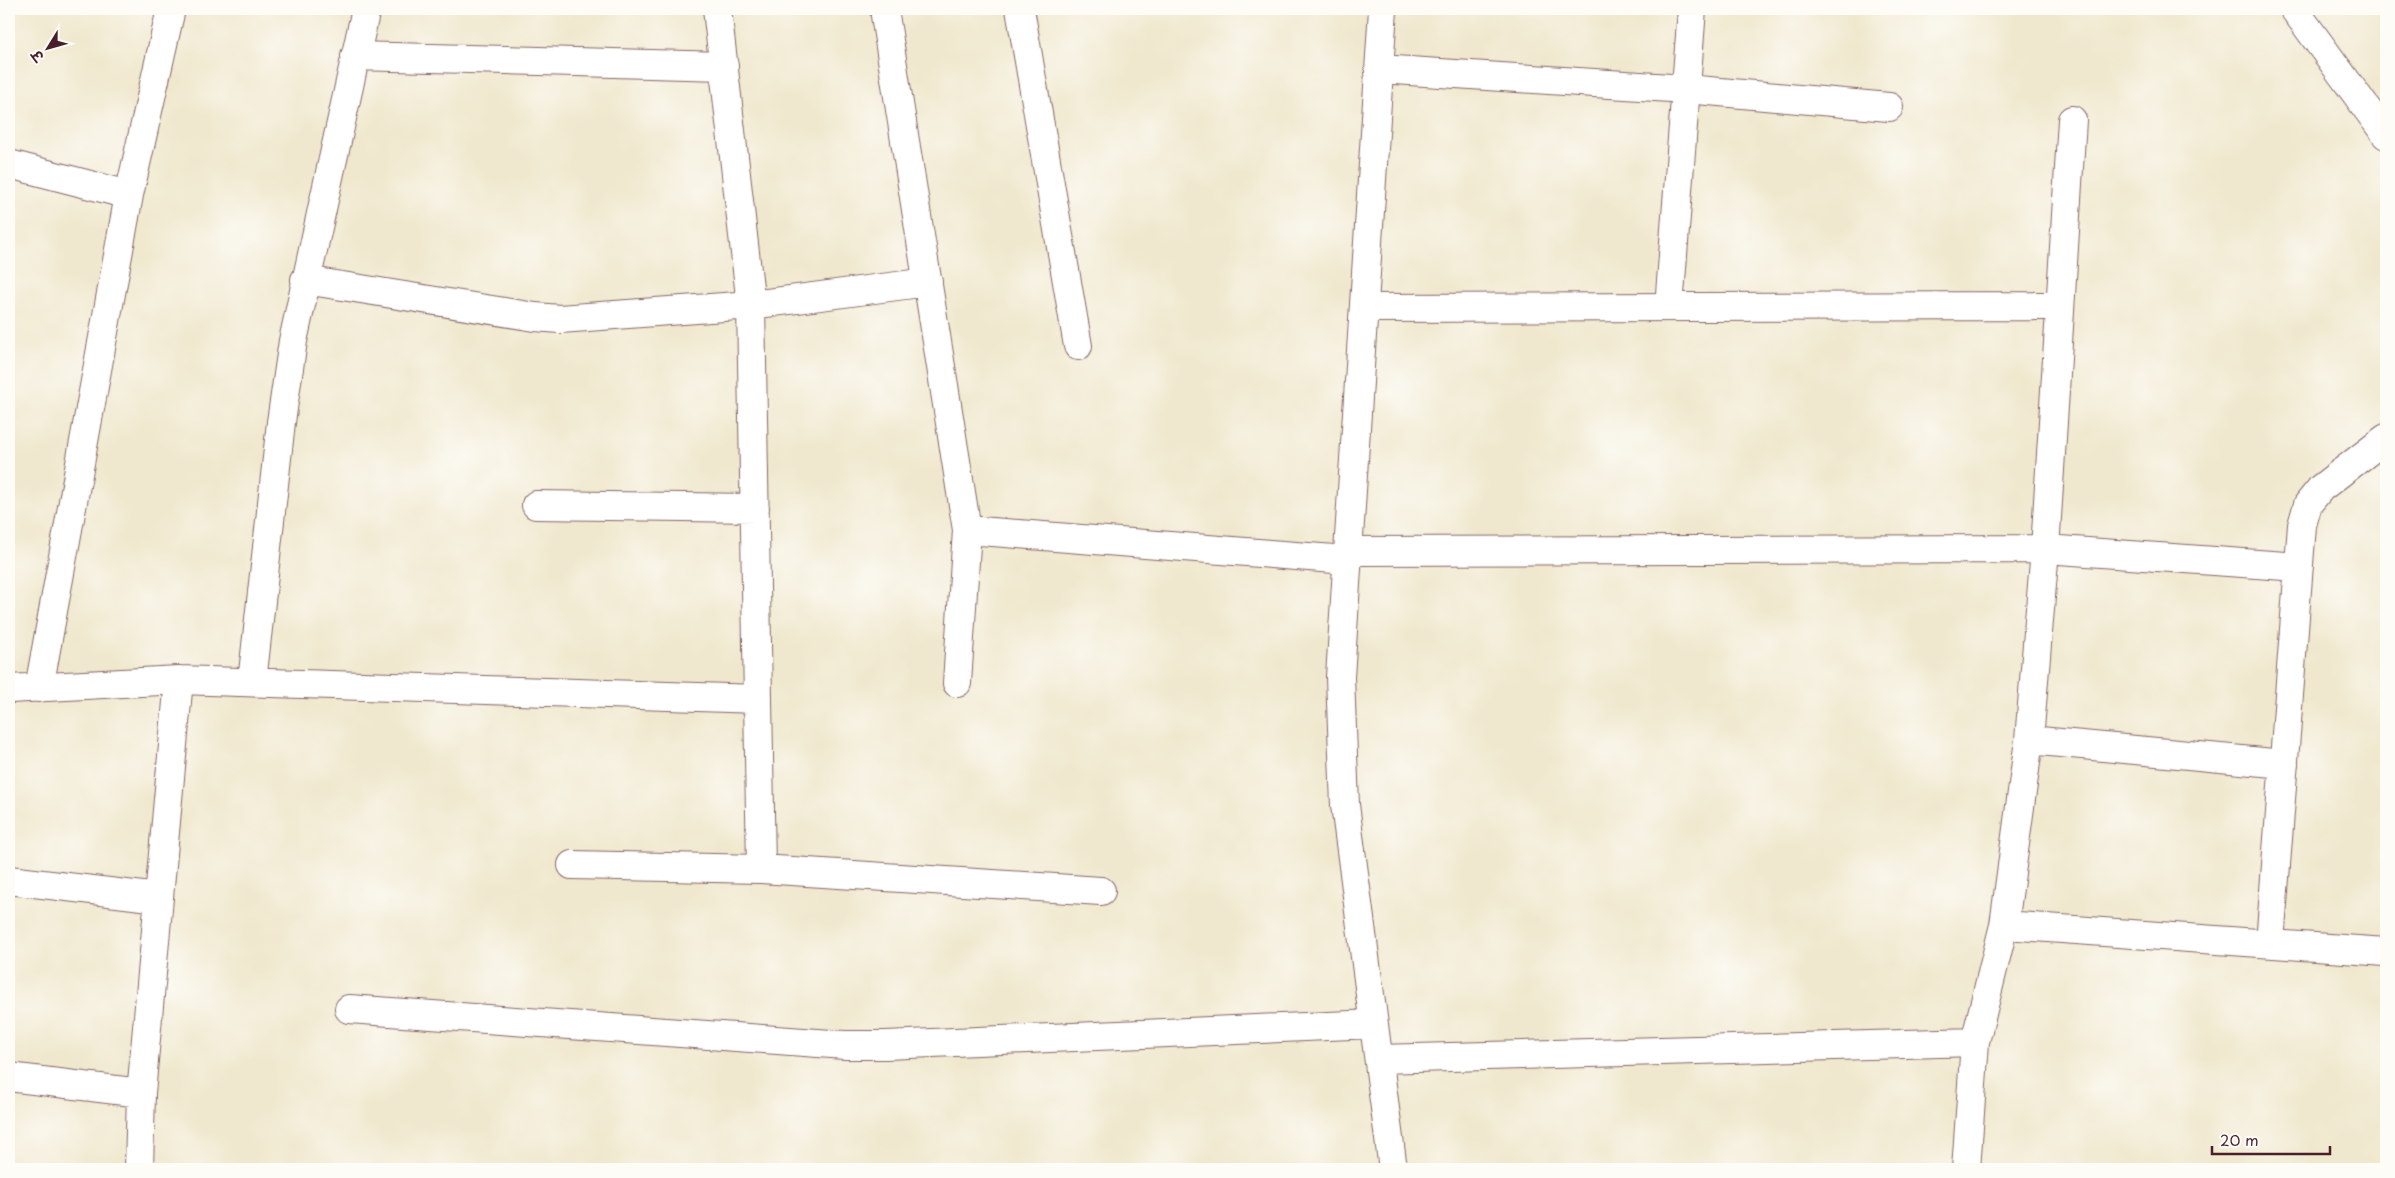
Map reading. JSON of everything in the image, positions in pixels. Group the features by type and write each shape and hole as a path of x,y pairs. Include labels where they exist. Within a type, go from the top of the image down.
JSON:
{"street":[{"path":"39,688 129,195 171,9"},
{"path":"252,682 281,422 305,280 366,9"},
{"path":"717,9 751,305 761,869"},
{"path":"884,9 967,530 957,683"},
{"path":"1020,9 1078,346"},
{"path":"1383,9 1340,677 1345,805 1394,1169"},
{"path":"1669,307 1692,9"},
{"path":"2294,9 2386,135"},
{"path":"356,56 724,66"},
{"path":"1379,69 1686,89 1889,107"},
{"path":"1966,1169 1975,1042 2004,925 2029,740 2045,549 2072,120"},
{"path":"9,164 129,195"},
{"path":"305,280 535,317 560,319 751,305 928,282"},
{"path":"1364,308 2059,306"},
{"path":"2270,943 2302,525 2308,504 2321,488 2386,438"},
{"path":"536,505 754,508"},
{"path":"967,530 1348,556 2045,549 2299,567"},
{"path":"139,1169 141,1093 179,680"},
{"path":"9,689 179,680 758,699"},
{"path":"2029,740 2284,764"},
{"path":"572,865 761,869 1101,891"},
{"path":"9,880 159,898"},
{"path":"2004,925 2386,952"},
{"path":"349,1009 853,1045 1374,1024"},
{"path":"1379,1059 1975,1042"},
{"path":"9,1076 141,1093"}]}
